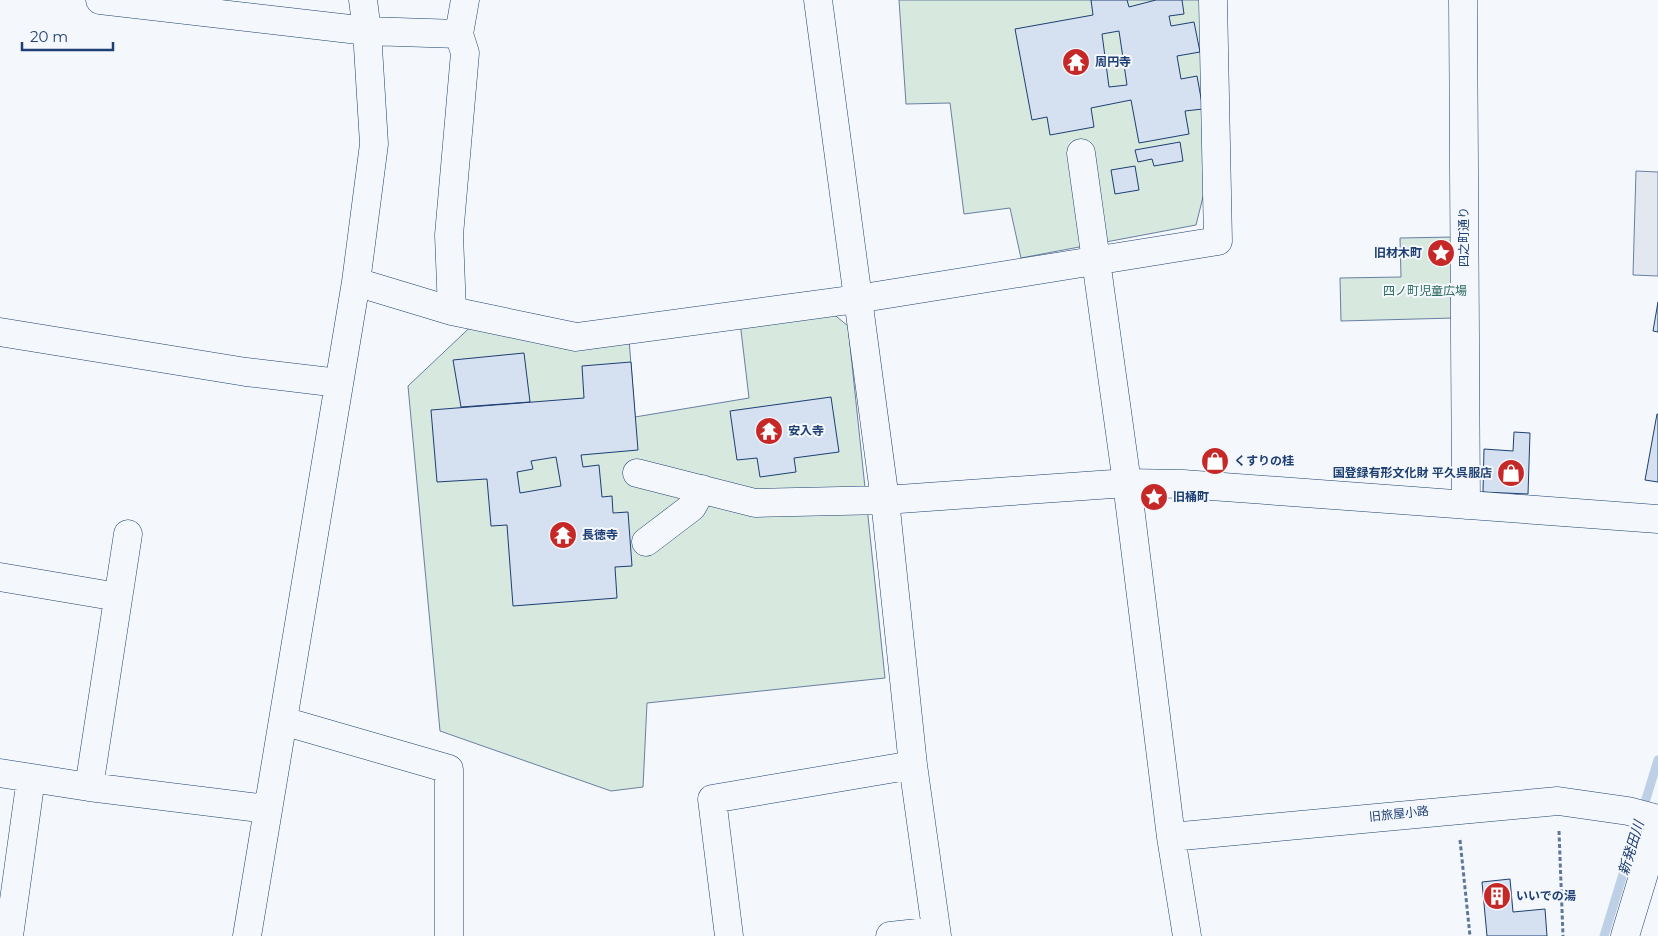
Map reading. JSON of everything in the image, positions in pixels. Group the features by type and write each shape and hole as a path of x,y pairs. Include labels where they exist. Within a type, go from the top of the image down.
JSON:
{"street":[{"path":"100,0 144,3 367,31 459,34"},
{"path":"247,936 340,383 356,282 374,144 367,31 363,0"},
{"path":"452,311 449,235 465,53 459,34 465,0"},
{"path":"818,0 884,500 913,765 936,933 890,936"},
{"path":"356,282 452,311 576,337 857,299 1218,241 1213,0"},
{"name":"四之町通り","path":"1463,0 1466,505"},
{"path":"1081,153 1127,483 1171,837 1188,936"},
{"path":"0,332 246,372 340,383"},
{"path":"637,473 755,503 884,500 1127,483 1183,484 1658,519"},
{"path":"646,542 692,507 702,489"},
{"path":"89,787 128,534"},
{"path":"0,577 118,597"},
{"path":"283,721 450,769 449,936"},
{"path":"729,936 712,799 913,765"},
{"path":"0,772 89,787 268,809"},
{"path":"9,936 9,867 31,778"},
{"name":"旧旅屋小路","path":"1171,837 1457,808 1558,801 1628,810 1658,820"},
{"path":"1625,936 1658,828"}],"path":[{"path":"1558,801 1563,936"},
{"path":"1457,808 1470,936"}],"green space":[{"path":"899,0 1202,0 1206,185 1196,225 1021,258 1010,208 964,214 950,103 906,104"},
{"name":"四ノ町児童広場","path":"1452,237 1454,318 1341,321 1340,278 1401,277 1400,238"},
{"path":"831,312 848,326 885,678 647,703 643,787 611,791 440,731 408,386 481,317 629,339 635,417 749,398 740,322"}],"shaded area":[{"path":"1636,171 1658,172 1658,276 1633,275"}],"building":[{"path":"1091,0 1127,0 1129,7 1156,0 1182,0 1184,14 1169,16 1171,26 1194,22 1200,52 1177,56 1181,79 1197,76 1203,109 1185,111 1189,134 1139,143 1131,100 1091,108 1094,127 1050,135 1047,117 1032,120 1015,29 1093,15","holes":["1119,31 1127,85 1109,87 1102,34"]},
{"path":"1180,142 1183,161 1154,166 1152,159 1138,162 1135,150"},
{"path":"1135,166 1139,190 1115,194 1111,170"},
{"path":"1658,302 1658,332 1653,331"},
{"path":"524,353 530,402 461,407 453,360"},
{"path":"631,362 638,450 581,455 583,467 599,465 602,497 612,496 613,513 628,512 632,566 615,567 617,598 513,606 507,525 491,526 487,479 437,482 431,410 584,398 582,366","holes":["556,457 561,486 520,493 517,472 533,469 531,461"]},
{"path":"831,397 839,452 794,458 796,472 760,477 757,458 737,460 730,411"},
{"path":"1658,414 1658,482 1645,480"},
{"path":"1514,432 1530,433 1528,494 1483,492 1484,449 1513,451"},
{"name":"いいでの湯","path":"1510,879 1513,912 1545,909 1547,936 1487,936 1482,882"}],"waterway":[{"name":"新発田川","path":"1604,936 1658,760"}],"place":[{"name":"周円寺","path":"1076,62"},
{"name":"旧材木町","path":"1441,253"},
{"name":"安入寺","path":"769,431"},
{"name":"くすりの桂","path":"1215,461"},
{"name":"国登録有形文化財 平久呉服店","path":"1511,473"},
{"name":"旧桶町","path":"1154,497"},
{"name":"長徳寺","path":"563,535"},
{"name":"いいでの湯","path":"1497,896"}]}
